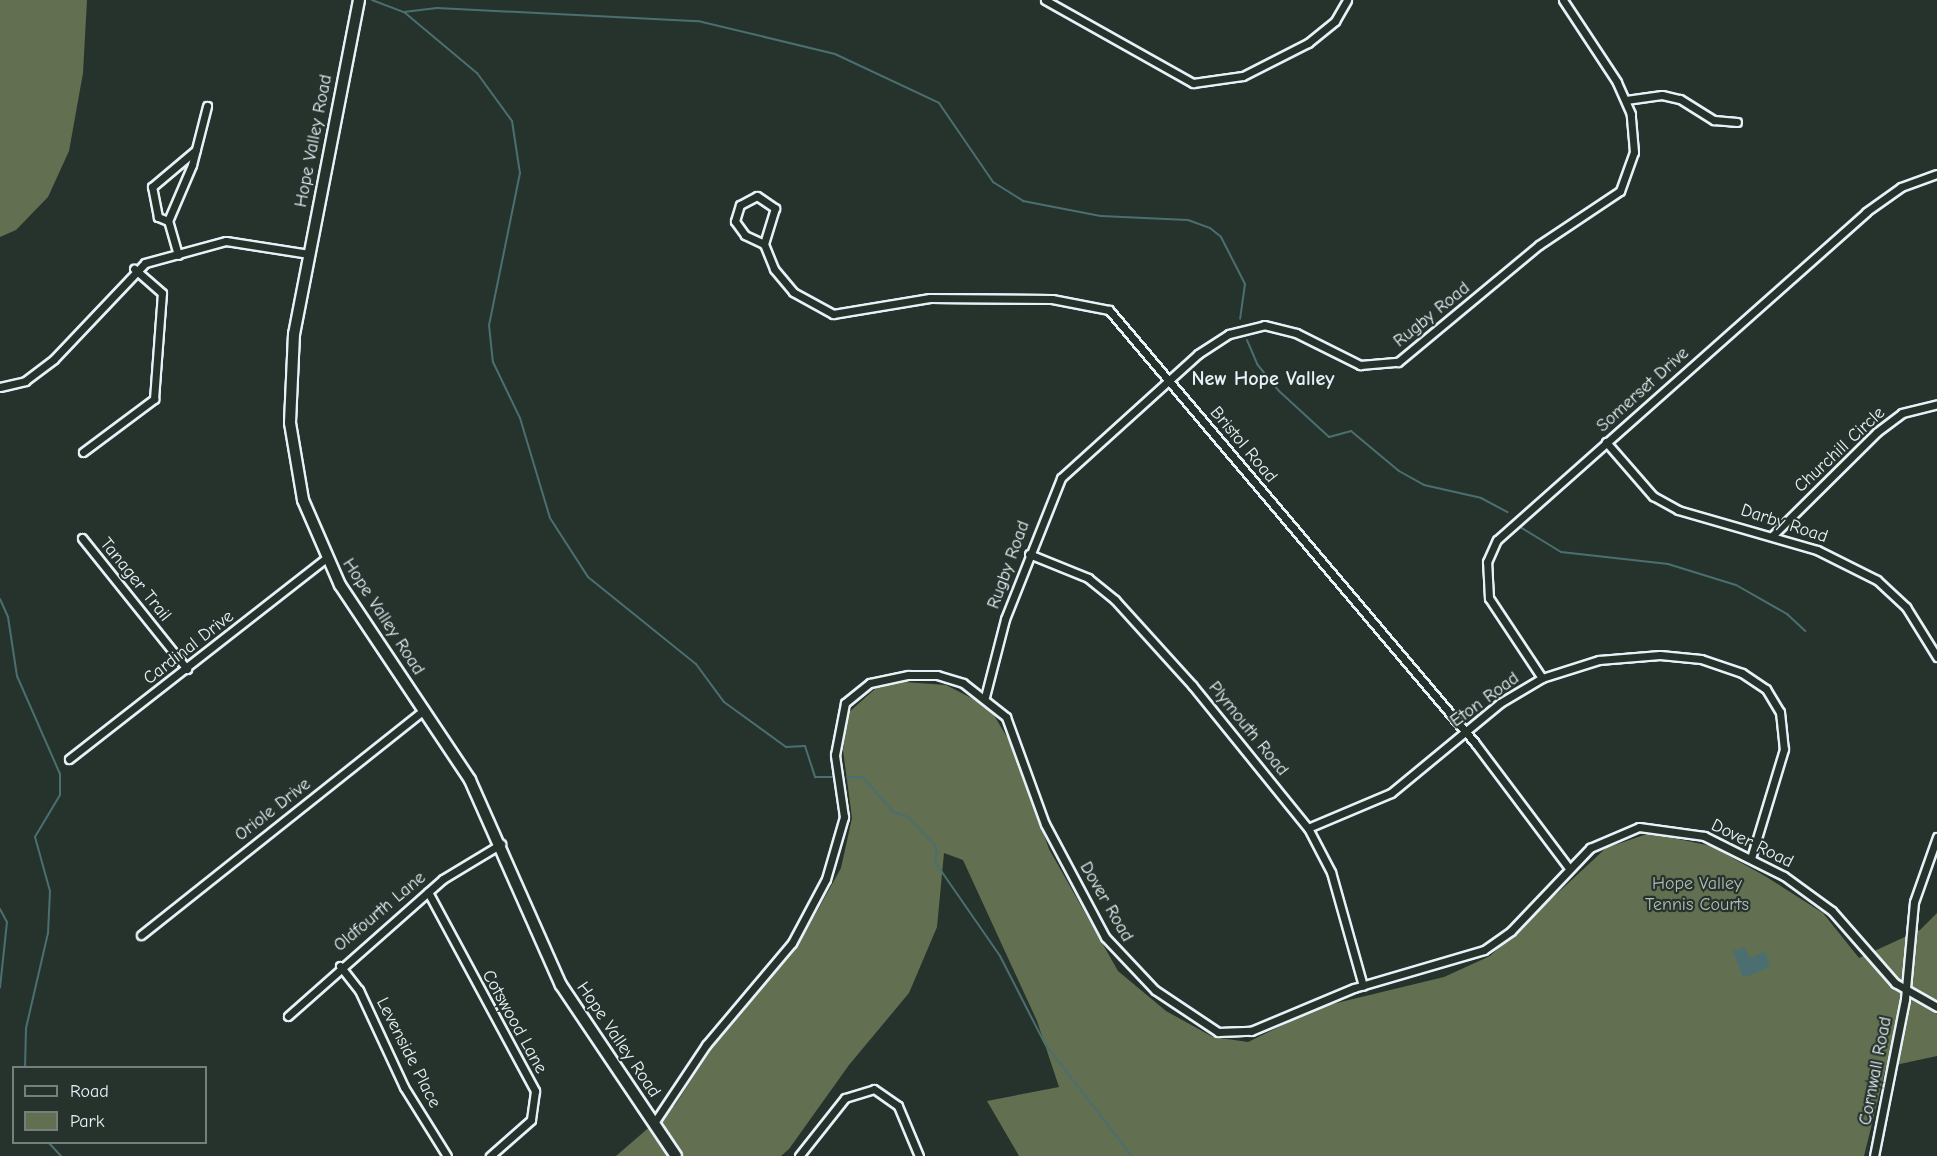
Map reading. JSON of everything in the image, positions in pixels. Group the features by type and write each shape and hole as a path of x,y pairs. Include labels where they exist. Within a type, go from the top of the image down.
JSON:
{"main road":[{"name":"Hope Valley Road","path":"358,2 294,334 290,423 299,483 326,558 470,780 501,844 561,985 676,1156"}],"street":[{"path":"1045,0 1193,83 1243,76 1308,43 1335,21 1347,0"},
{"name":"Rugby Road","path":"985,696 1029,554 1070,466 1167,378 1229,334 1264,325 1296,333 1360,365 1379,367 1407,358 1539,245 1620,191 1634,152 1626,100 1563,0"},
{"path":"1626,100 1662,95 1680,99 1714,120 1737,122"},
{"path":"178,255 168,221 196,150 207,106"},
{"path":"168,221 158,217 152,187 196,150"},
{"name":"Somerset Drive","path":"1542,678 1492,606 1487,562 1510,525 1880,201 1937,174"},
{"name":"Bristol Road","path":"764,244 777,216 775,208 757,196 740,205 735,221 745,235 764,244 793,292 833,314 930,298 1052,299 1109,310 1466,732 1569,868"},
{"path":"0,387 25,381 54,359 108,309 134,269 226,241 309,254"},
{"path":"83,452 154,399 162,293 134,269"},
{"name":"Churchill Circle","path":"1773,535 1877,432 1902,413 1937,404"},
{"name":"Darby Road","path":"1606,442 1658,500 1687,513 1773,535 1838,559 1877,580 1906,607 1937,657"},
{"name":"Tanager Trail","path":"82,538 187,669"},
{"name":"Plymouth Road","path":"1029,554 1088,578 1114,600 1192,685 1308,828 1331,872 1363,986"},
{"name":"Cardinal Drive","path":"69,759 187,669 326,558"},
{"name":"Eton Road","path":"1308,828 1391,793 1466,732 1542,678 1599,660 1660,655 1716,663 1760,683 1780,712 1784,749 1751,858"},
{"name":"Dover Road","path":"654,1123 706,1045 792,943 826,879 844,817 835,755 846,703 870,682 924,674 950,678 985,696 1015,730 1045,824 1105,937 1167,1000 1218,1032 1240,1034 1363,986 1498,941 1569,868 1599,842 1639,827 1704,836 1751,858 1822,902 1905,990 1937,1007"},
{"name":"Oriole Drive","path":"141,934 424,710"},
{"name":"Cornwall Road","path":"1875,1156 1905,990 1914,902 1937,837"},
{"name":"Oldfourth Lane","path":"288,1016 340,966 428,892 501,844"},
{"name":"Cotswood Lane","path":"428,892 535,1091 531,1120 490,1156"},
{"name":"Levenside Place","path":"340,966 359,990 404,1087 447,1156"},
{"path":"799,1156 845,1098 874,1089 898,1106 919,1156"}],"green space":[{"path":"0,0 87,0 83,73 69,151 48,197 16,230 0,237"},
{"name":"Hope Valley Tennis Courts","path":"904,682 946,685 989,707 1013,747 1049,849 1118,971 1166,1011 1213,1037 1248,1042 1320,1007 1444,977 1490,956 1606,848 1650,833 1711,846 1765,876 1823,913 1859,958 1920,930 1937,913 1937,1056 1886,1067 1864,1156 1019,1156 987,1101 1059,1087 1037,1021 963,860 944,853 937,927 909,993 849,1065 789,1149 781,1156 616,1156 675,1105 714,1045 806,931 841,868 852,818 843,750 848,713 876,688"}],"water":[{"path":"1745,947 1749,958 1765,952 1770,967 1743,978 1733,951"}],"waterway":[{"path":"372,0 404,12 437,8 698,21 835,54 939,103 993,182 1023,201 1101,216 1188,220 1210,228 1221,237 1245,284 1240,319"},
{"path":"404,12 477,73 512,121 520,173 489,325 493,362 520,418 550,518 588,577 696,664 724,702 786,747 805,746 815,777 834,777"},
{"path":"1247,340 1257,364 1279,391 1329,437 1351,431 1399,471 1424,485 1481,498 1507,512"},
{"path":"1520,527 1561,552 1668,564 1736,585 1787,614 1805,631"},
{"path":"0,599 8,617 17,676 60,774 60,795 35,837 50,891 48,933 26,1028 25,1066"},
{"path":"847,777 863,777 893,812 908,817 937,848 935,862 1000,956 1045,1044 1132,1156"},
{"path":"0,909 7,922 0,988"},
{"path":"50,1144 61,1156"}],"district":[{"name":"New Hope Valley","path":"1263,378"}]}
